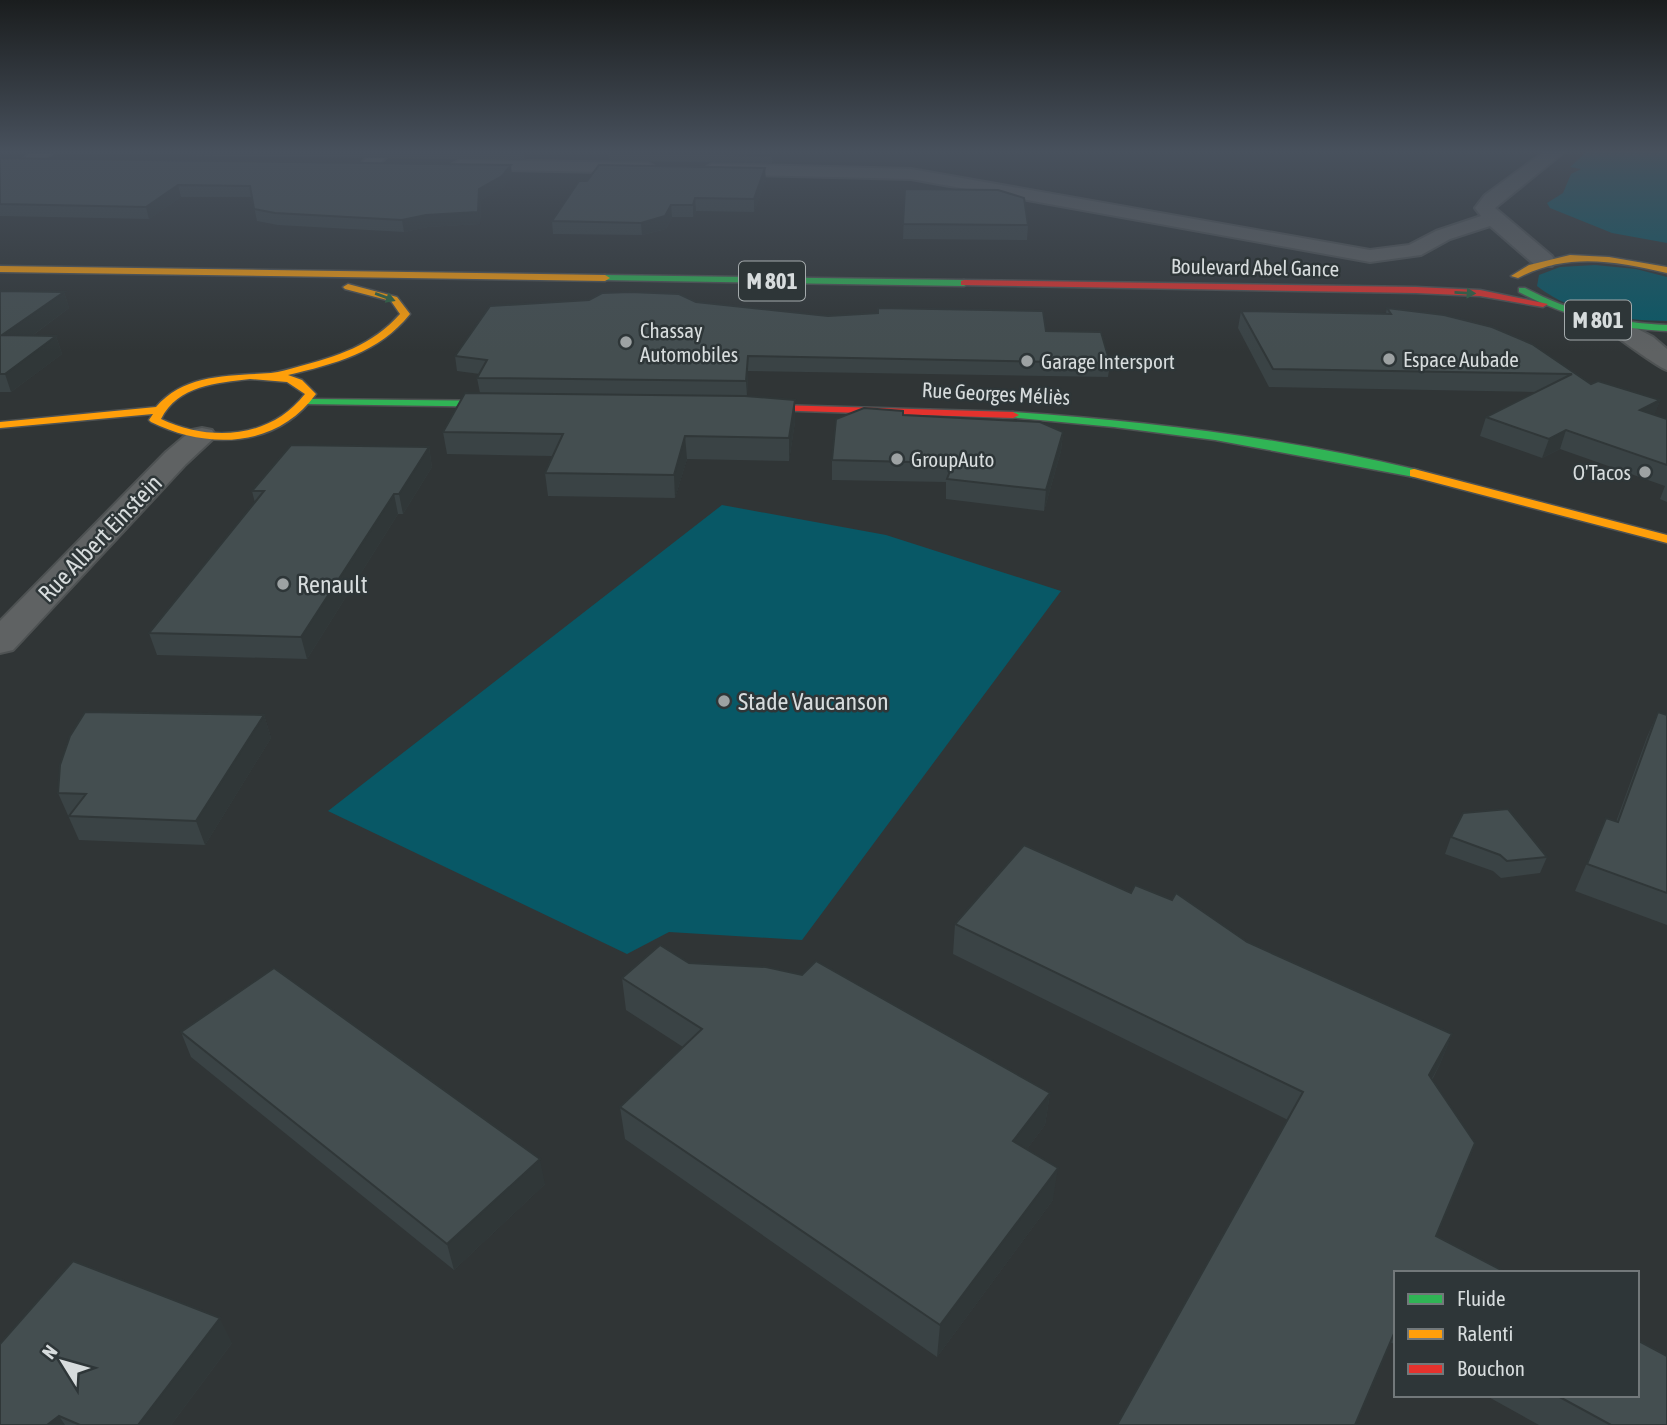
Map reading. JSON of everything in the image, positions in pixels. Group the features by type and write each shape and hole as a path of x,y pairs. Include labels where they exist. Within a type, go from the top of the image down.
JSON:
{"main road":[{"name":"M 801","path":"1667,270 1596,259 1537,254 1525,267 1504,277 1543,304 1574,315 1613,323 1667,328"},
{"name":"Boulevard Abel Gance","path":"0,257 1504,277"},
{"name":"Boulevard Abel Gance","path":"0,272 1416,290 1480,293 1543,304"},
{"path":"0,272 352,288 386,296 400,304 405,314 401,322 377,340 273,376"},
{"path":"0,425 156,410 170,397 194,386 225,378 287,378 307,388 311,394 310,402 296,415 270,426 237,434 179,434 163,428 155,420 156,410"},
{"path":"310,402 530,404"},
{"name":"Rue Georges Méliès","path":"722,407 955,411 1167,428 1289,449 1492,490 1667,539"}],"street":[{"path":"1154,218 1343,253 1383,256 1415,251 1459,228 1503,226 1596,259"},
{"path":"1494,218 1537,254"},
{"path":"1428,245 1450,238 1494,232 1503,226"},
{"path":"1450,238 1493,238 1537,254"},
{"path":"1613,323 1644,342 1667,362"},
{"name":"Rue Albert Einstein","path":"0,642 176,458 202,436"}],"shaded area":[{"path":"1576,218 1667,218 1667,243 1612,233"},
{"path":"1595,265 1636,269 1667,277 1667,321 1615,317 1582,310 1551,296 1537,286 1539,275 1560,267"},
{"name":"Stade Vaucanson","path":"722,505 886,535 1061,591 802,940 669,932 627,954 328,811"}],"building":[{"path":"554,218 656,218 641,223 552,221"},
{"path":"903,218 1027,218 1028,225 903,224"},
{"path":"0,291 64,292 2,335 56,336 5,374 0,374"},
{"path":"602,293 679,294 696,302 828,316 878,313 878,308 1043,311 1046,331 1101,332 1110,363 748,356 746,381 477,378 487,360 455,356 490,306 589,300"},
{"path":"1387,308 1444,315 1492,327 1532,344 1591,384 1598,381 1660,400 1640,410 1667,419 1667,465 1566,430 1549,439 1486,417 1572,374 1273,369 1241,311 1391,314"},
{"path":"465,393 745,396 795,400 789,438 685,436 674,475 545,473 563,434 443,432"},
{"path":"864,408 903,411 903,415 1040,422 1063,432 1046,490 947,479 953,463 832,460 836,419"},
{"name":"Renault","path":"291,445 429,447 399,494 394,494 301,637 149,633 264,491 252,491"},
{"path":"85,712 264,715 196,821 69,816 86,794 58,793 60,765 70,736"},
{"path":"1658,712 1667,715 1667,893 1587,864 1606,818 1618,822"},
{"path":"1508,809 1547,857 1507,861 1500,855 1451,837 1463,813"},
{"path":"1024,845 1131,893 1135,885 1172,900 1176,893 1247,942 1452,1034 1429,1075 1475,1143 1436,1236 1503,1271 1394,1271 1394,1334 1355,1425 1117,1425 1303,1092 955,924"},
{"path":"660,945 689,963 766,967 802,975 816,961 1050,1093 1013,1141 1058,1168 940,1325 620,1107 702,1029 622,978"},
{"path":"274,968 540,1159 447,1244 181,1032"},
{"path":"73,1261 220,1318 138,1425 80,1425 59,1416 47,1425 0,1425 0,1344"},
{"path":"1639,1341 1667,1356 1667,1425 1611,1425 1560,1397 1639,1397"}],"traffic: fast":[{"path":"605,278 964,283"},
{"path":"1522,290 1556,307 1592,318 1667,328"},
{"path":"310,402 509,404"},
{"path":"1013,415 1114,423 1215,436 1414,473"}],"traffic: slow":[{"path":"1515,276 1532,267 1570,258 1609,259 1667,270"},
{"path":"0,269 605,278"},
{"path":"273,376 327,362 363,348 393,328 405,314 394,299 348,287"},
{"path":"250,376 275,376 291,380 305,387 311,394 298,410 281,423 261,431 239,435 217,437 194,434 173,429 155,420 161,408 182,391 208,382 250,376"},
{"path":"0,425 156,410"},
{"path":"1414,473 1667,539"}],"traffic: jam":[{"path":"964,283 1416,290 1480,293 1543,304"},
{"path":"744,407 1013,415"}],"place":[{"name":"Chassay Automobiles","path":"626,342"},
{"name":"Espace Aubade","path":"1389,359"},
{"name":"Garage Intersport","path":"1027,361"},
{"name":"GroupAuto","path":"897,459"},
{"name":"O'Tacos","path":"1645,472"},
{"name":"Renault","path":"283,584"},
{"name":"Stade Vaucanson","path":"724,701"}]}
